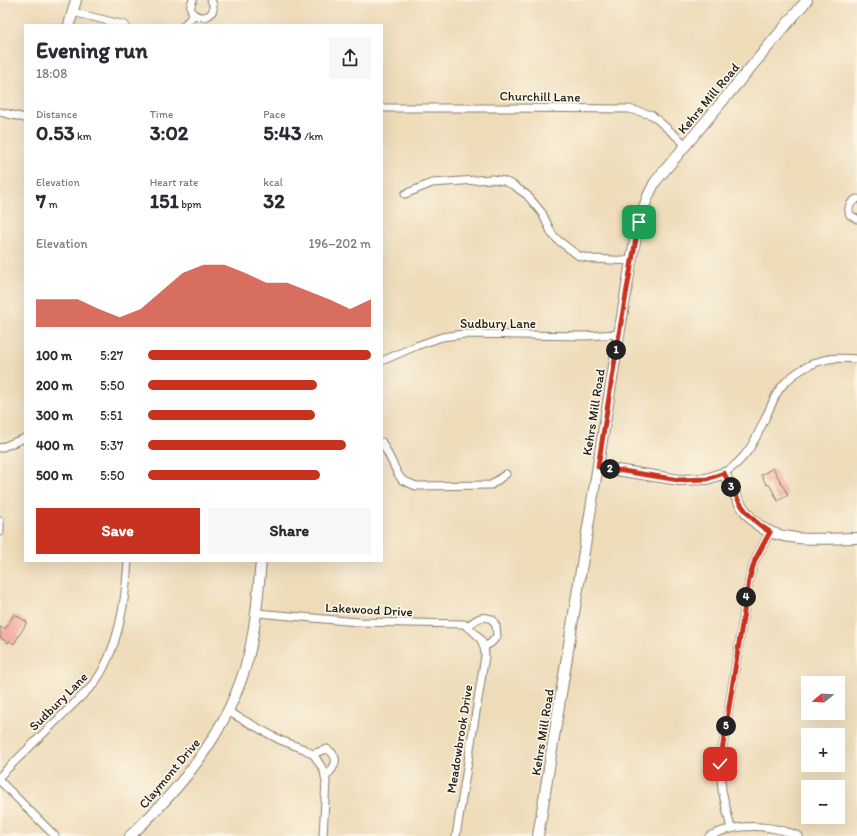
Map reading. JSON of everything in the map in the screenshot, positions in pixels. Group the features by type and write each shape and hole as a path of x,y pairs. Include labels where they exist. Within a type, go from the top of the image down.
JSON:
{"street":[{"path":"68,24 76,0"},
{"path":"193,0 191,8 194,15 201,18 208,16 213,9 211,0"},
{"name":"Kehrs Mill Road","path":"538,836 631,261 639,222 648,196 656,182 807,0"},
{"path":"72,12 121,24"},
{"path":"185,24 194,15"},
{"name":"Churchill Lane","path":"383,108 629,109 652,115 686,145"},
{"path":"0,112 24,118"},
{"path":"405,194 432,182 492,179 504,181 513,185 527,195 542,213 552,234 579,256 593,259 631,261"},
{"path":"857,199 852,202 849,208 850,215 857,219"},
{"name":"Sudbury Lane","path":"383,361 416,346 442,337 464,334 585,336 619,334"},
{"path":"598,467 679,480 707,479 724,473 733,468 752,446 774,399 782,386 792,377 804,368 830,359 857,359"},
{"path":"0,448 24,438"},
{"path":"383,444 402,480 416,486 492,485 506,474"},
{"path":"724,473 742,506 750,517 758,525 770,532 788,538 857,538"},
{"path":"0,520 0,532"},
{"path":"731,829 722,790 720,764 749,580 755,560 770,532"},
{"name":"Sudbury Lane","path":"0,776 94,684 100,674 107,662 122,614 128,562"},
{"name":"Claymont Drive","path":"130,836 161,807 197,763 211,742 227,711 241,679 248,657 257,613 261,562"},
{"name":"Lakewood Drive","path":"257,613 358,622 464,624 478,634"},
{"path":"467,626 479,618 486,617 492,619 496,626 497,636 491,643 484,647"},
{"name":"Meadowbrook Drive","path":"456,836 485,656 484,647 478,634"},
{"path":"227,711 280,740 304,749 312,754 324,771 325,778 322,836"},
{"path":"312,754 327,750 332,752 336,758 334,766 325,778"},
{"path":"0,781 55,836"},
{"path":"709,836 731,829 746,827 785,830 799,836"}],"building":[{"path":"773,468 788,495 778,501 769,484 767,485 761,475"},
{"path":"14,614 27,622 14,644 9,641 8,643 0,637 0,627 5,629"}],"route":[{"path":"639,222 631,261 598,467 694,481 717,477 724,473 742,506 750,517 758,525 770,532 755,560 749,580 720,764"}]}
